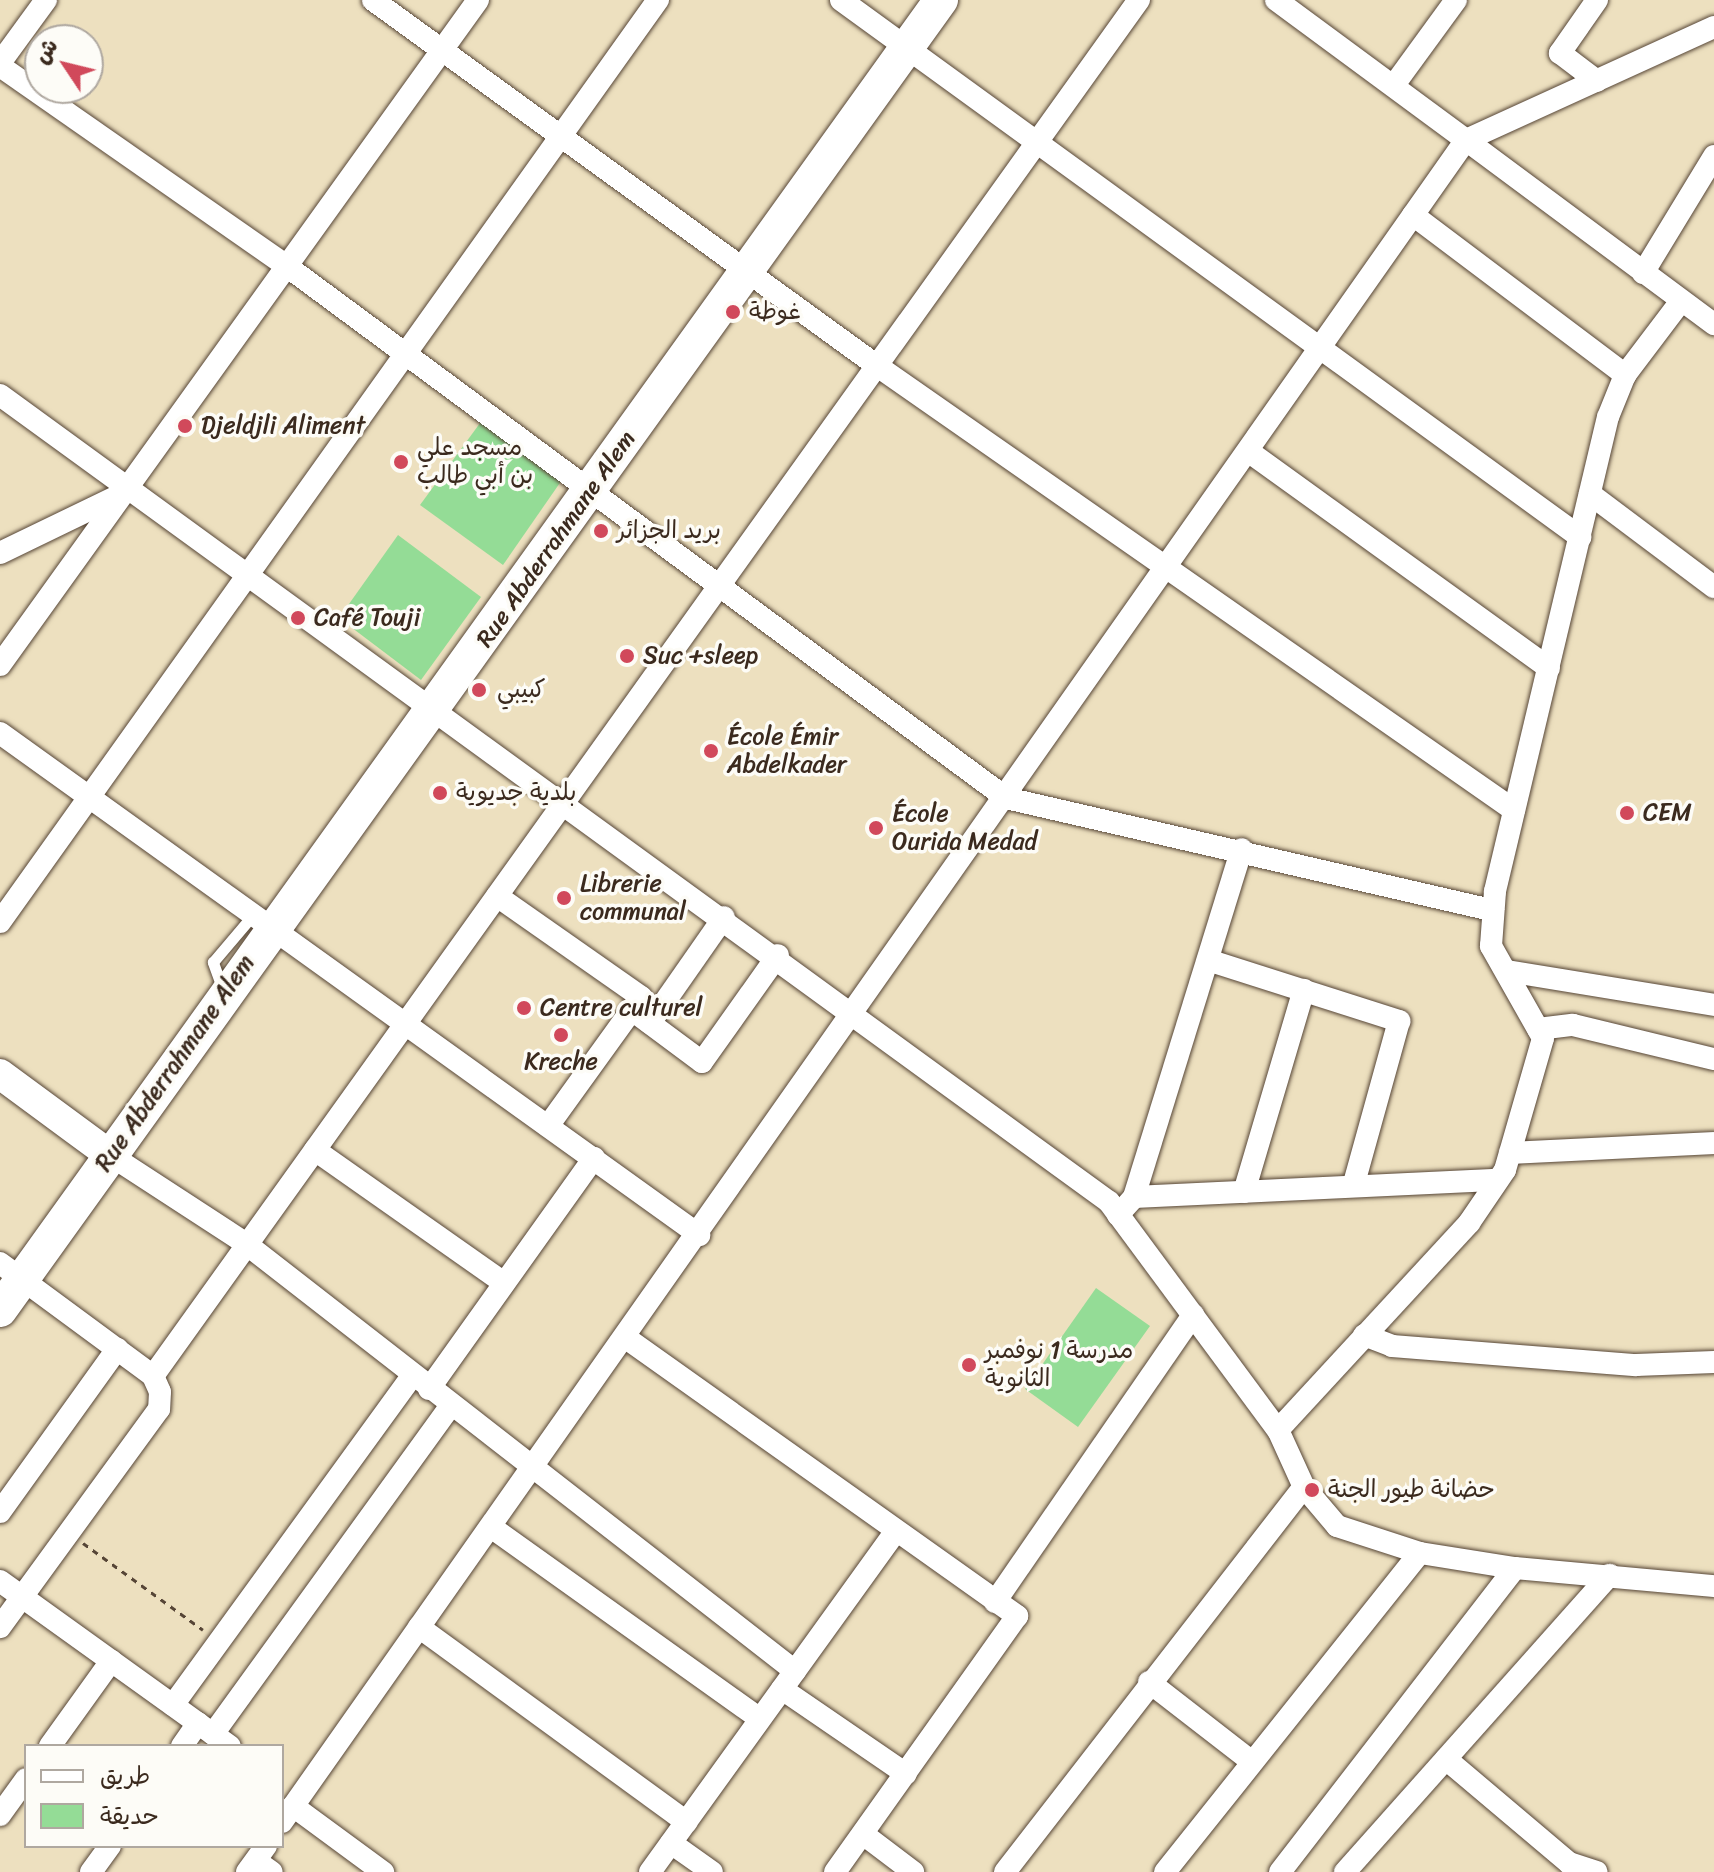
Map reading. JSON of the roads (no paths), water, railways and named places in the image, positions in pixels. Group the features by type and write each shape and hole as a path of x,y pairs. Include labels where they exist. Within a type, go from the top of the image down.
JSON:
{"main road":[{"name":"Rue Abderrahmane Alem","path":"0,1310 11,1271 110,1155 224,994 262,922 435,707 941,0"},
{"path":"0,1074 110,1155"}],"street":[{"path":"46,0 0,65 288,267 591,489 716,588 1006,798 1242,849 1493,910"},
{"path":"373,0 561,137 748,267 876,365 1514,810"},
{"path":"0,665 133,488 478,0"},
{"path":"0,922 658,0"},
{"path":"841,0 907,46 1035,144 1580,537"},
{"path":"153,1376 245,1243 315,1150 1139,0"},
{"path":"1394,85 1456,0"},
{"path":"1597,0 1560,53 1597,81"},
{"path":"1278,1 1714,324"},
{"path":"292,1808 856,1013 1466,140 1714,27"},
{"path":"1643,273 1714,156"},
{"path":"1413,215 1625,375"},
{"path":"1278,1430 1469,1223 1498,1180 1510,1153 1543,1038 1491,946 1493,910 1590,494 1625,375 1681,301"},
{"path":"0,395 778,955 1118,1215 1278,1430 1304,1487 1337,1526 1420,1553 1515,1568 1714,1586"},
{"path":"1248,451 1549,668"},
{"path":"0,553 133,488"},
{"path":"1590,494 1714,587"},
{"path":"0,733 699,1235"},
{"path":"1118,1215 1134,1197 1242,849"},
{"path":"497,896 641,997 641,1016"},
{"path":"548,1126 724,917"},
{"path":"641,1016 702,1062 778,955"},
{"path":"1208,960 1399,1021 1354,1183"},
{"path":"1507,971 1714,1005"},
{"path":"1244,1192 1304,990"},
{"path":"1538,1029 1573,1025 1714,1059"},
{"path":"1510,1153 1714,1143"},
{"path":"315,1150 504,1283"},
{"path":"110,1155 245,1243 420,1382 535,1467 906,1774"},
{"path":"173,1705 420,1382 504,1283 594,1158"},
{"path":"1134,1197 1354,1183 1498,1180"},
{"path":"0,1627 159,1409 153,1376 11,1271"},
{"path":"995,1602 1193,1315"},
{"path":"1364,1335 1392,1346 1636,1365 1714,1362"},
{"path":"626,1338 894,1534 1017,1616 835,1872"},
{"path":"0,1512 117,1349"},
{"path":"187,1744 214,1734 451,1405"},
{"path":"1005,1872 1149,1682 1304,1487"},
{"path":"491,1527 760,1719"},
{"path":"650,1872 894,1534"},
{"path":"1165,1872 1420,1553"},
{"path":"1280,1872 1515,1568"},
{"path":"1345,1872 1610,1575"},
{"path":"0,1581 214,1734"},
{"path":"419,1627 686,1822"},
{"path":"51,1744 111,1661"},
{"path":"1149,1682 1252,1762"},
{"path":"1446,1759 1569,1863 1597,1872"},
{"path":"0,1815 24,1782"},
{"path":"284,1788 292,1808 383,1872"},
{"path":"863,1834 913,1872"},
{"path":"671,1843 712,1872"},
{"path":"91,1872 109,1848"}],"place":[{"name":"غوطة","path":"733,312"},
{"name":"Djeldjli Aliment","path":"185,426"},
{"name":"مسجد علي بن أبي طالب","path":"401,462"},
{"name":"بريد الجزائر","path":"601,531"},
{"name":"Café Touji","path":"298,618"},
{"name":"Suc +sleep","path":"627,656"},
{"name":"كبيبي","path":"479,690"},
{"name":"École Émir Abdelkader","path":"711,751"},
{"name":"بلدية جديوية","path":"440,793"},
{"name":"CEM","path":"1627,813"},
{"name":"École Ourida Medad","path":"876,828"},
{"name":"Librerie communal","path":"564,898"},
{"name":"Centre culturel","path":"524,1008"},
{"name":"Kreche","path":"561,1035"},
{"name":"مدرسة 1 نوفمبر الثانوية","path":"969,1365"},
{"name":"حضانة طيور الجنة","path":"1312,1490"}]}
